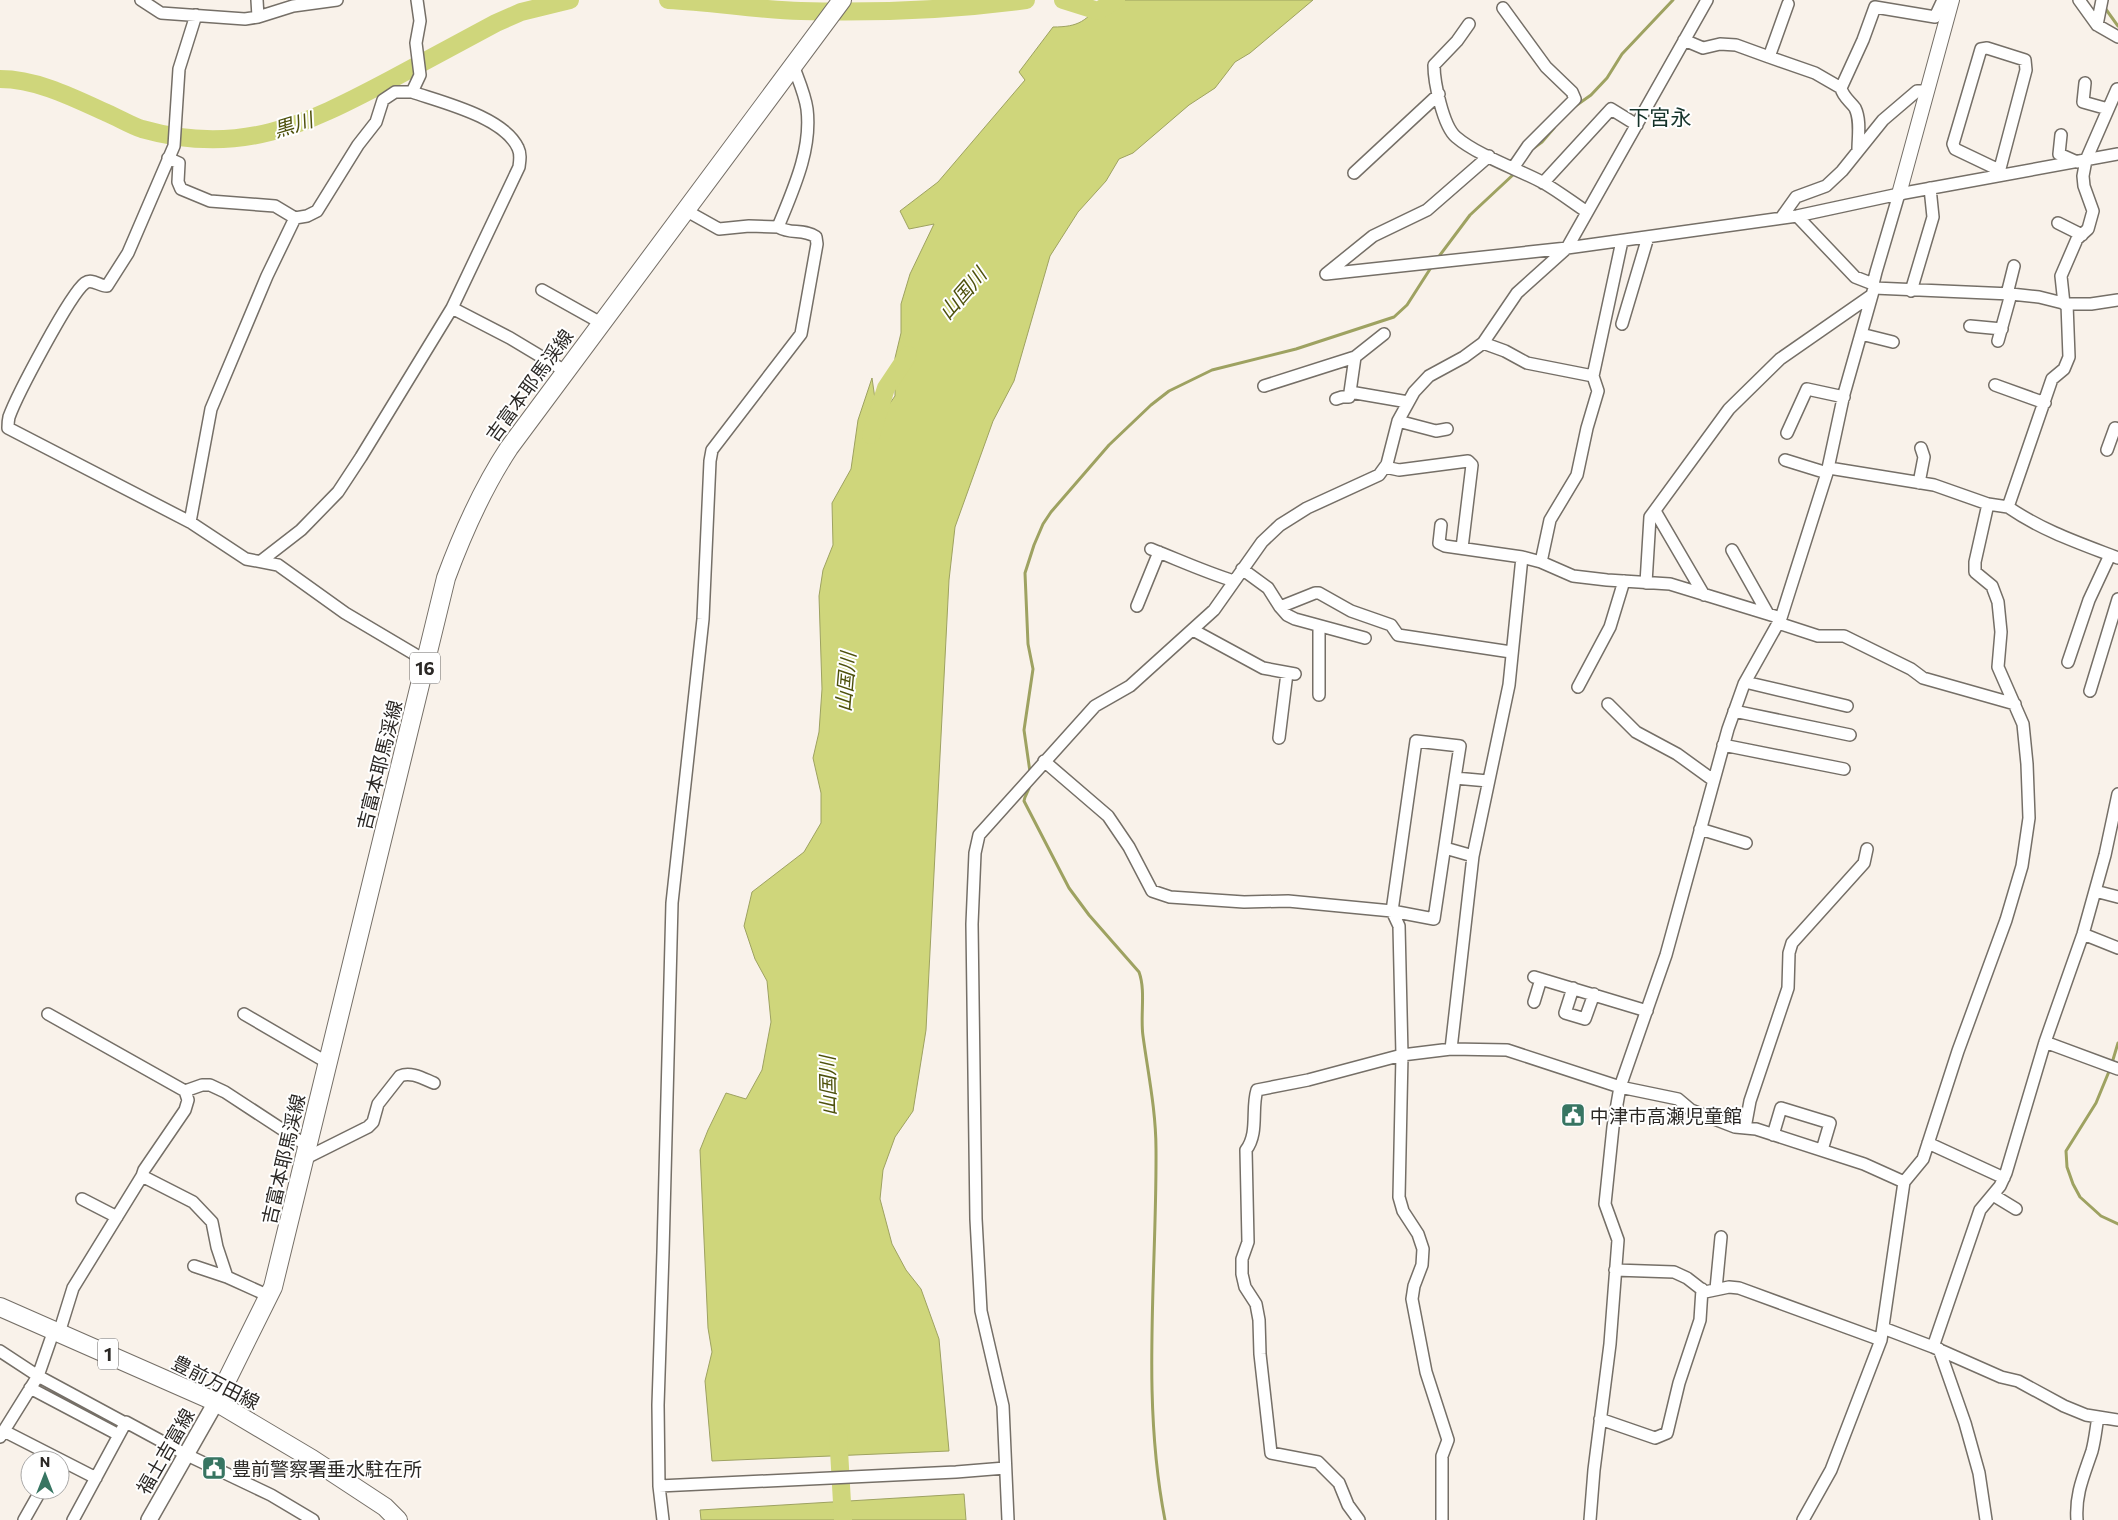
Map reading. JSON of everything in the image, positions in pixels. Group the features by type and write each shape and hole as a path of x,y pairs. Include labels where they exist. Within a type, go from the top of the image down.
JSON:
{"main road":[{"name":"吉富本耶馬渓線","path":"216,1402 273,1287 446,578 478,500 508,448 842,0"},
{"name":"豊前万田線","path":"0,1307 216,1402 312,1459 385,1508 398,1520"},
{"name":"福土吉富線","path":"153,1519 216,1402"}],"street":[{"path":"141,0 161,13 245,19 293,6 337,0"},
{"path":"257,0 258,17"},
{"path":"412,92 420,75 416,43 420,21 417,0"},
{"path":"1008,1520 1003,1406 981,1311 976,1219 972,934 975,853 978,835 1095,706 1130,686 1214,610 1262,542 1280,525 1307,508 1379,475 1385,467 1398,420 1414,392 1429,376 1483,344 1517,293 1567,248 1707,0"},
{"path":"1858,150 1858,115 1854,107 1843,95 1841,88 1863,40 1877,3 1934,17 1943,0"},
{"path":"1590,1520 1610,1344 1616,1270 1618,1240 1605,1204 1612,1134 1620,1087 1666,955 1723,744 1734,711 1745,682 1780,621 1828,470 1844,398 1952,0"},
{"path":"2079,0 2097,25 2118,37"},
{"path":"2097,25 2102,0"},
{"path":"1769,57 1788,4"},
{"path":"1503,8 1546,68 1572,92 1575,99 1528,146 1513,168"},
{"path":"196,15 179,69 174,146 128,253 107,286 101,286 90,281 86,282 79,290 25,384 8,419 8,428 190,522 246,559 278,564 345,613 426,661"},
{"path":"1469,24 1434,65 1434,76 1448,126 1456,137 1543,183 1588,212"},
{"path":"1684,40 1703,48 1720,44 1736,45 1814,73 1841,88"},
{"path":"1987,48 2025,60 2026,70 1998,173 1955,149 1953,144 1981,49 1987,48"},
{"path":"778,227 795,186 809,131 807,107 793,65"},
{"path":"2085,83 2083,102 2108,109"},
{"path":"2008,507 2052,379 2064,369 2069,357 2061,276 2077,239 2088,229 2093,210 2084,186 2081,161 2117,89"},
{"path":"1781,218 1796,197 1826,186 1842,171 1883,120 1917,90 1928,91"},
{"path":"168,158 179,163 178,182 181,189 210,201 275,206 295,218 307,216 317,210 358,144 376,122 383,100 395,92 412,92 468,112 496,126 515,142 520,156 516,173 452,308 392,408 338,492 301,530 261,561"},
{"path":"1354,173 1439,94"},
{"path":"1543,183 1612,109 1637,125"},
{"path":"2061,135 2059,154 2081,161"},
{"path":"1489,156 1427,210 1373,236 1326,274 1567,248 1797,216 1998,173 2118,154"},
{"path":"1911,291 1933,217 1930,188"},
{"path":"663,1520 665,1486 658,1405 664,1252 672,903 703,619 710,461 712,450 801,334 817,244 816,237 806,231 787,232 778,227 749,226 719,229 685,210"},
{"path":"1797,216 1855,277 1873,289 2009,294 2039,297 2065,304 2091,304 2118,300"},
{"path":"190,522 211,409 267,276 295,218"},
{"path":"2058,224 2082,235"},
{"path":"1622,324 1648,237"},
{"path":"1541,562 1550,520 1577,475 1587,428 1598,391 1593,376 1622,241"},
{"path":"1998,341 2014,266"},
{"path":"1646,583 1650,518 1729,409 1780,359 1873,289"},
{"path":"542,290 601,322"},
{"path":"452,308 510,338 565,371"},
{"path":"1970,326 2002,329"},
{"path":"1264,386 1355,357 1384,334"},
{"path":"1861,334 1893,342"},
{"path":"1483,344 1505,351 1527,363 1593,376"},
{"path":"1336,399 1349,397 1355,357"},
{"path":"1995,385 2045,403"},
{"path":"1787,433 1807,389 1844,398"},
{"path":"1350,392 1408,402"},
{"path":"1398,420 1436,431 1447,429"},
{"path":"2107,450 2115,428 2118,429"},
{"path":"1919,483 1924,457 1921,448"},
{"path":"1785,460 1828,470 1934,485 1988,504 2008,507 2032,523 2114,556 2088,600 2068,662"},
{"path":"1385,467 1399,470 1468,461 1472,465 1462,548"},
{"path":"1803,1520 1831,1470 1881,1340 1904,1182 1923,1159 1958,1051 2006,920 2022,866 2029,818 2023,724 1998,667 2001,632 1998,602 1992,586 1975,572 1988,504"},
{"path":"1655,511 1704,594"},
{"path":"1441,525 1439,544 1522,557 1541,562 1573,576 1624,582 1670,584 1768,614 1780,621 1818,636 1844,636 1910,669 1923,678 2015,704"},
{"path":"1137,606 1155,550 1189,563 1203,572 1234,581"},
{"path":"1732,550 1768,614"},
{"path":"1451,1049 1473,856 1508,685 1522,557"},
{"path":"1242,569 1268,588 1287,615 1295,619 1365,638"},
{"path":"1578,687 1610,627 1624,582"},
{"path":"1280,607 1319,593 1350,611 1392,625 1398,635 1511,652"},
{"path":"2090,691 2118,599"},
{"path":"1319,626 1319,695"},
{"path":"1193,630 1263,668 1291,674 1279,738"},
{"path":"1745,682 1847,706"},
{"path":"1608,704 1636,732 1677,754 1713,780"},
{"path":"1734,711 1850,735"},
{"path":"1044,761 1108,816 1129,847 1152,891 1170,897 1244,902 1288,901 1392,911 1434,919 1460,746 1416,740 1392,911 1399,926 1402,1055 1399,1197 1402,1211 1418,1234 1423,1249 1422,1265 1414,1286 1412,1299 1426,1372 1448,1440 1442,1456 1442,1520"},
{"path":"1723,744 1844,769"},
{"path":"1455,778 1488,781"},
{"path":"1986,1520 1979,1473 1965,1423 1936,1348 1980,1210 2004,1178 2045,1042 2083,934 2116,818 2118,794"},
{"path":"1700,829 1746,844"},
{"path":"1445,848 1473,856"},
{"path":"1745,1128 1750,1100 1788,988 1789,953 1792,943 1864,863 1867,849"},
{"path":"2095,891 2118,897"},
{"path":"2083,934 2118,948"},
{"path":"1534,1002 1537,978 1647,1011"},
{"path":"1573,988 1565,1013 1585,1019 1594,994"},
{"path":"38,1450 2,1434 38,1376 73,1288 144,1170 185,1110 188,1100 185,1091 48,1014"},
{"path":"244,1014 328,1063"},
{"path":"2045,1042 2118,1069"},
{"path":"1359,1520 1348,1506 1339,1483 1318,1462 1271,1453 1260,1354 1259,1320 1256,1304 1244,1287 1242,1274 1242,1259 1248,1242 1246,1150 1253,1142 1254,1098 1257,1090 1308,1080 1402,1055 1451,1049 1507,1050 1620,1087 1678,1099 1691,1110 1735,1127 1756,1129 1773,1134 1864,1164 1904,1182"},
{"path":"185,1091 202,1085 210,1085 225,1092 305,1152 368,1127 373,1122 378,1104 400,1076 405,1074 413,1075 434,1084"},
{"path":"1773,1134 1781,1108 1830,1123 1822,1150"},
{"path":"1928,1143 2004,1178"},
{"path":"142,1176 192,1202 212,1222 217,1247 227,1277"},
{"path":"1993,1194 2016,1209"},
{"path":"82,1199 117,1217"},
{"path":"1716,1290 1721,1237"},
{"path":"194,1266 227,1277 269,1296"},
{"path":"1616,1270 1674,1272 1687,1278 1705,1292 1740,1288 1881,1340"},
{"path":"1600,1420 1655,1438 1667,1433 1679,1383 1700,1320 1702,1289"},
{"path":"1883,1328 1936,1348 2001,1377 2018,1381 2064,1406 2086,1415 2118,1420"},
{"path":"0,1351 38,1376 125,1423 271,1495 313,1520"},
{"path":"30,1388 119,1435"},
{"path":"2077,1520 2076,1508 2084,1468 2092,1452 2098,1417"},
{"path":"73,1520 125,1423"},
{"path":"70,1465 96,1478"},
{"path":"665,1486 1005,1468"},
{"path":"24,1520 35,1500"}],"water":[{"path":"1102,0 1313,0 1250,53 1235,62 1215,88 1189,105 1133,153 1119,159 1106,181 1078,212 1050,256 1014,381 993,421 955,527 949,580 926,1030 913,1111 895,1137 883,1170 880,1199 892,1244 906,1270 921,1289 939,1339 949,1451 712,1461 705,1381 712,1352 708,1328 700,1150 726,1093 746,1099 762,1070 771,1022 767,981 755,959 744,926 752,892 804,852 821,823 821,793 813,758 819,732 822,689 819,596 823,570 833,545 832,503 851,469 858,420 872,378 878,420 895,396 895,358 901,333 901,304 910,274 934,224 909,229 900,211 938,182 1025,80 1019,72 1053,27 1070,26 1082,21 1092,13"},
{"path":"964,1494 966,1520 701,1520 700,1510"}],"waterway":[{"name":"黒川","path":"0,79 28,82 55,90 142,129 177,137 241,138 271,132 329,111 496,23 521,12 570,0"},
{"name":"黒川","path":"668,0 751,8 829,12 914,10 1026,0"},
{"name":"黒川","path":"1063,0 1098,11 1116,0"},
{"path":"1574,107 1591,95 1607,78 1622,54 1673,0"},
{"path":"2105,8 2118,26"},
{"path":"1531,150 1542,142 1554,128"},
{"path":"1437,259 1470,215 1515,173"},
{"path":"1030,772 1024,730 1033,669 1028,644 1025,573 1034,545 1043,524 1051,512 1109,445 1151,405 1169,391 1212,370 1296,349 1394,317 1407,305 1432,266"},
{"name":"山国川","path":"871,435 886,388 908,355"},
{"path":"1030,783 1024,801 1069,888 1089,915 1139,972 1141,979 1143,995 1142,1028 1156,1135 1152,1381 1158,1474 1165,1520"},
{"path":"2112,1063 2118,1043"},
{"path":"2110,1069 2096,1103 2066,1151 2067,1167 2080,1197 2101,1216 2118,1224"},
{"name":"山国川","path":"838,1433 843,1520"}],"place":[{"name":"中津市高瀬児童館","path":"1573,1115"},
{"name":"豊前警察署垂水駐在所","path":"214,1468"}],"district":[{"name":"下宮永","path":"1660,116"}]}
